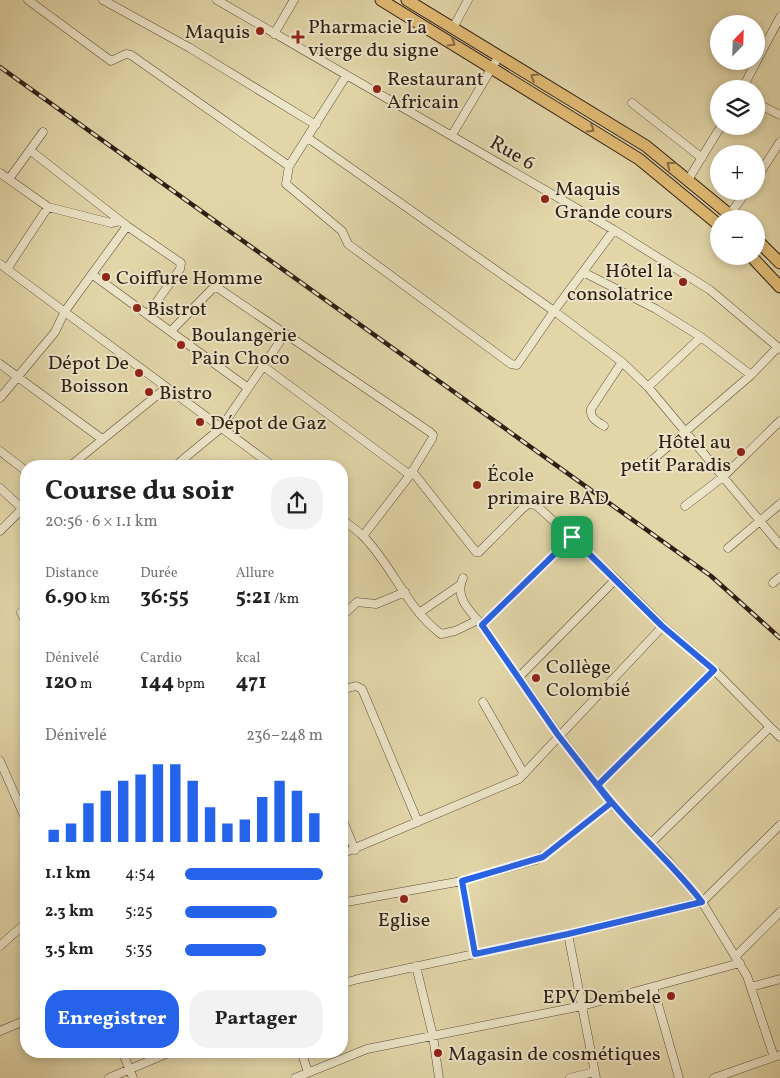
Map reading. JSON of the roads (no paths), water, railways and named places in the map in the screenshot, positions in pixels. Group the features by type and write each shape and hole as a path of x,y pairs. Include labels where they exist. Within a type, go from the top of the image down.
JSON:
{"main road":[{"path":"381,0 638,159 710,219"},
{"path":"407,0 646,146 725,210"},
{"path":"765,248 780,263"},
{"path":"759,265 780,287"}],"street":[{"path":"28,0 111,61 126,54 131,55 290,166"},
{"path":"102,0 190,48 316,125"},
{"name":"Rue 6","path":"218,0 614,230 710,290 779,348"},
{"path":"274,34 294,0"},
{"path":"454,28 468,0"},
{"path":"747,80 780,17"},
{"path":"452,136 499,56"},
{"path":"346,76 290,166 286,184 342,231 348,244 511,364 517,365 614,230"},
{"path":"632,103 702,158"},
{"path":"765,108 780,115"},
{"path":"9,179 43,132"},
{"path":"688,180 716,135"},
{"path":"308,138 554,311 622,362 648,387 780,544"},
{"path":"765,165 780,142"},
{"path":"31,151 127,226 181,263 180,269 148,314"},
{"path":"0,173 48,207 111,223 120,220"},
{"path":"48,207 3,266 265,460"},
{"path":"0,398 54,332 65,311 127,226"},
{"path":"583,272 656,309 701,337 751,375"},
{"path":"93,274 248,388"},
{"path":"170,331 215,286 433,435 432,440 411,473 363,536"},
{"path":"181,460 221,428 285,334"},
{"path":"648,387 701,337"},
{"path":"644,467 751,375 779,348"},
{"path":"604,426 595,421 591,414 591,408 622,362"},
{"path":"0,364 102,439"},
{"path":"263,366 411,473 476,552 481,552 528,504 536,505 616,578 662,626 714,670 780,737"},
{"path":"77,460 166,388"},
{"path":"685,506 724,476 780,421"},
{"path":"0,451 20,466"},
{"path":"0,488 20,504"},
{"path":"728,548 780,504"},
{"path":"0,531 20,513"},
{"path":"348,524 363,536 419,613 442,634 455,632 480,623 572,537"},
{"path":"773,583 780,577"},
{"path":"518,678 616,578"},
{"path":"419,613 461,582 462,599 558,735 611,803 651,843 702,902 738,959 752,986 777,1056 714,1078"},
{"path":"348,610 357,602 376,604 405,592"},
{"path":"348,852 514,782 524,774 558,735 662,626"},
{"path":"598,785 714,670"},
{"path":"348,688 356,686 362,689 418,822"},
{"path":"483,702 524,774"},
{"path":"651,843 770,726"},
{"path":"0,761 20,805"},
{"path":"348,902 462,881 543,857 611,803"},
{"path":"348,982 568,934 702,902 780,825"},
{"path":"348,833 355,850"},
{"path":"462,881 475,954"},
{"path":"348,1056 367,1049 582,1006 653,988 738,959 780,912"},
{"path":"0,946 20,928"},
{"path":"568,934 595,1075 570,1078"},
{"path":"416,966 434,1036 440,1078"},
{"path":"752,986 780,979"},
{"path":"653,988 679,1078"},
{"path":"0,1031 20,1023"},
{"path":"125,1058 133,1078"},
{"path":"109,1078 157,1058"},
{"path":"303,1058 308,1072"},
{"path":"295,1078 344,1058"},
{"path":"739,1070 742,1078"}],"railway":[{"path":"0,67 711,576 780,638"}],"place":[{"name":"Maquis","path":"260,31"},
{"name":"Pharmacie La vierge du signe","path":"298,37"},
{"name":"Restaurant Africain","path":"377,89"},
{"name":"Maquis Grande cours","path":"545,199"},
{"name":"Coiffure Homme","path":"106,277"},
{"name":"Hôtel la consolatrice","path":"683,282"},
{"name":"Bistrot","path":"137,308"},
{"name":"Boulangerie Pain Choco","path":"181,345"},
{"name":"Dépot De Boisson","path":"139,373"},
{"name":"Bistro","path":"149,392"},
{"name":"Dépot de Gaz","path":"200,422"},
{"name":"Hôtel au petit Paradis","path":"741,452"},
{"name":"École primaire BAD","path":"477,485"},
{"name":"Collège Colombié","path":"536,678"},
{"name":"Eglise","path":"404,899"},
{"name":"EPV Dembele","path":"671,996"},
{"name":"Magasin de cosmétiques","path":"438,1053"}]}
